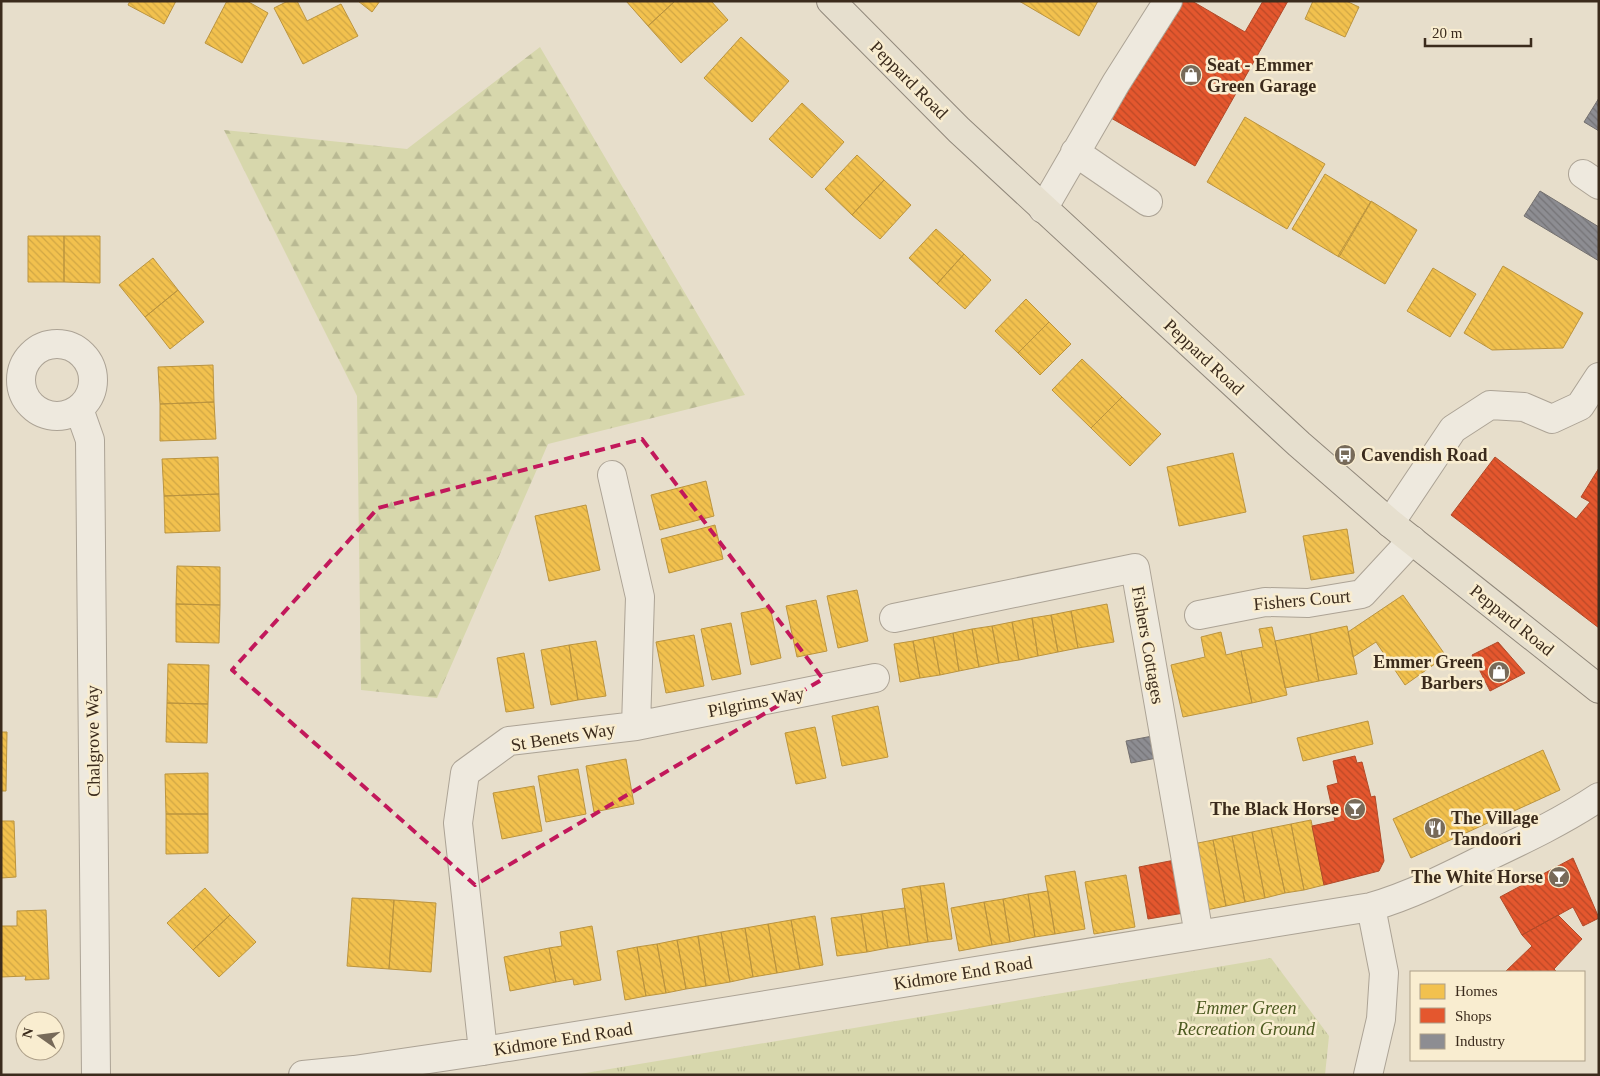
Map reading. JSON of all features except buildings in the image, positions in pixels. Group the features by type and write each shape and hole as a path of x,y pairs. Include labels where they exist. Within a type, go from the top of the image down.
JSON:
{"main road":[{"name":"Peppard Road","path":"830,1 959,130 1299,444 1390,523 1599,689"}],"street":[{"path":"1043,209 1116,83 1168,1"},
{"path":"1075,152 1148,202"},
{"path":"1390,523 1453,429 1490,406 1524,407 1552,419 1580,406 1599,377"},
{"name":"Chalgrove Way","path":"79,409 90,440 96,1075"},
{"name":"St Benets Way","path":"483,1052 458,823 465,773 509,741 636,726 640,598 612,476"},
{"name":"Fishers Court","path":"1199,615 1265,602 1308,603 1362,594 1412,540"},
{"name":"Fishers Cottages","path":"894,618 1135,568 1199,935"},
{"name":"Pilgrims Way","path":"636,726 875,678"},
{"name":"Kidmore End Road","path":"303,1075 355,1072 483,1052 1371,907 1397,899 1425,887 1555,824 1599,798"},
{"path":"1368,1075 1381,1019 1384,972 1371,907"}],"highlighted area":[{"path":"642,439 823,679 475,885 232,670 378,508"}],"green space":[{"path":"540,47 745,395 548,444 437,698 361,690 357,396 224,130 407,149"},
{"name":"Emmer Green Recreation Ground","path":"1271,958 1329,1036 1325,1075 574,1075"}],"place":[{"name":"Seat - Emmer Green Garage","path":"1191,75"},
{"name":"Cavendish Road","path":"1345,455"},
{"name":"Emmer Green Barbers","path":"1499,672"},
{"name":"The Black Horse","path":"1355,809"},
{"name":"The Village Tandoori","path":"1435,828"},
{"name":"The White Horse","path":"1559,877"}]}
